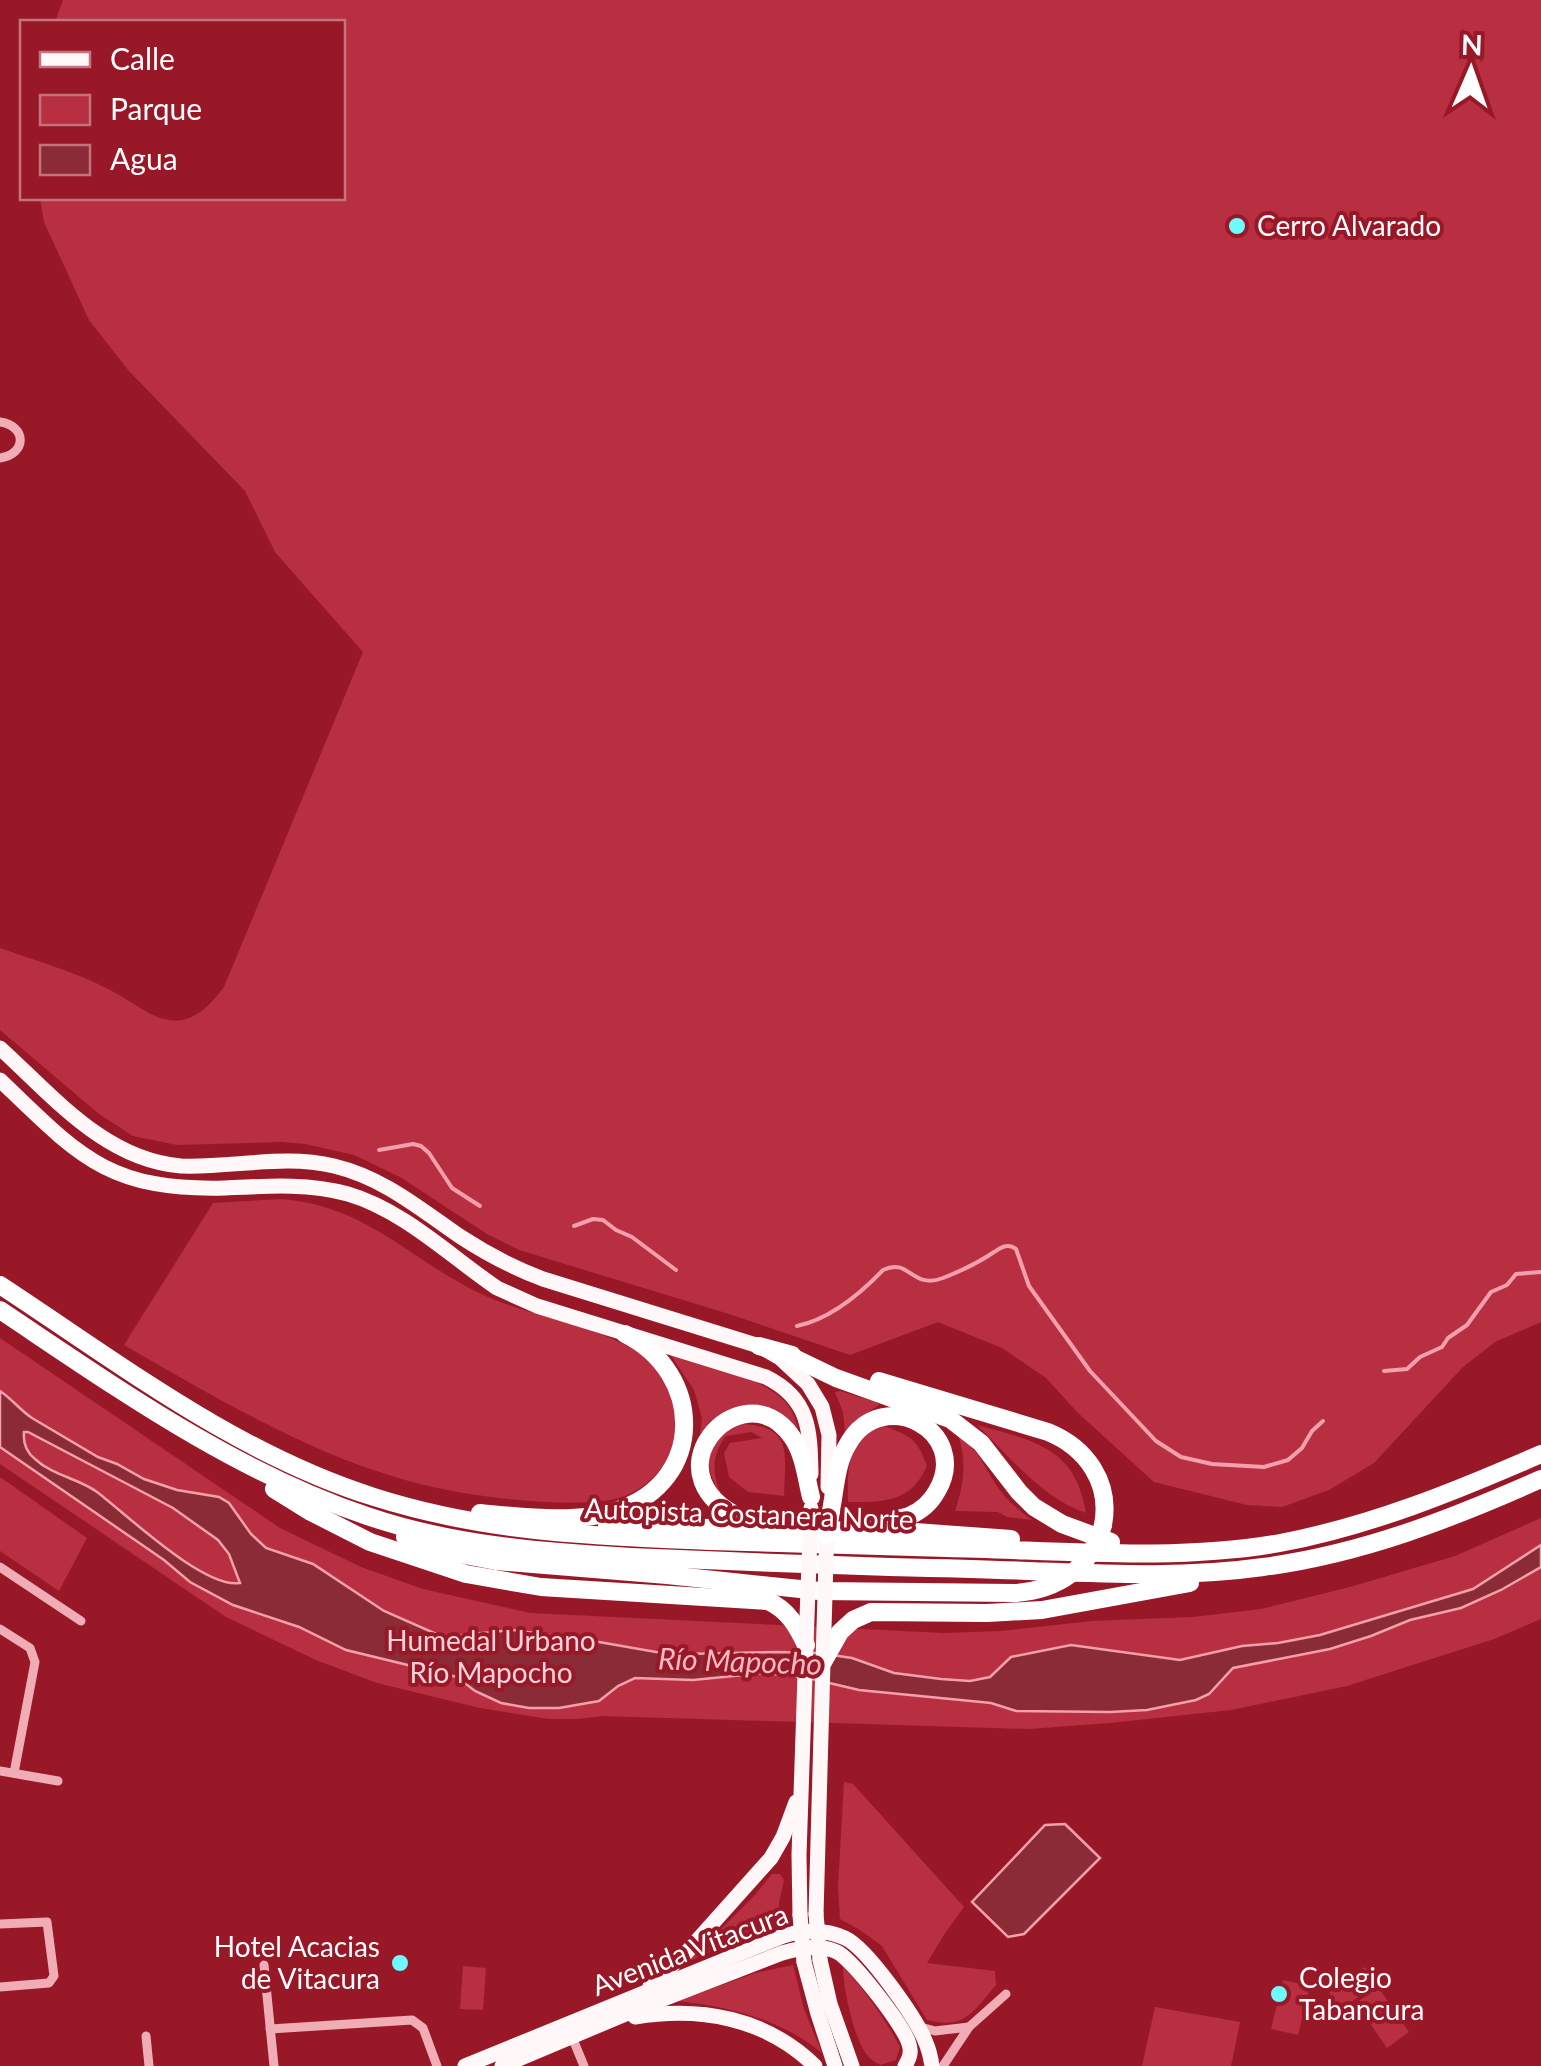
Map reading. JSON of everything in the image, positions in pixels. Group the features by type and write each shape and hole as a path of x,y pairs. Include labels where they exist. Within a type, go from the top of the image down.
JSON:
{"highway":[{"name":"Autopista Costanera Norte","path":"0,1285 189,1409 272,1456 344,1486 425,1512 522,1530 606,1537 1082,1552 1205,1552 1341,1529 1438,1497 1541,1454"},
{"name":"Autopista Costanera Norte","path":"0,1310 222,1452 296,1489 370,1517 456,1540 545,1552 1106,1574 1230,1571 1360,1548 1439,1523 1541,1480"},
{"path":"425,1512 593,1516 619,1510 650,1494 665,1479 680,1450 684,1409 678,1389 662,1362 646,1346 625,1334"},
{"path":"370,1517 428,1546 496,1561 818,1592 1015,1593 1044,1589 1071,1575 1091,1553 1103,1525 1105,1502 1096,1474 1084,1456 1065,1440 759,1346"},
{"path":"784,1353 836,1378 950,1419 981,1443 1019,1492 1045,1515 1096,1537 1150,1552"},
{"path":"778,1529 738,1517 707,1490 700,1454 706,1439 725,1421 746,1415 768,1418 782,1426 800,1451 834,1533"},
{"path":"820,1507 851,1438 864,1426 880,1418 899,1416 915,1420 933,1434 943,1453 944,1470 930,1501 908,1516 834,1533"},
{"path":"222,1452 268,1485 344,1530 435,1566 542,1588 756,1598 774,1603 789,1616 806,1645"},
{"path":"522,1530 636,1526 986,1536 1082,1552"},
{"path":"823,1662 840,1632 864,1614 1015,1612 1069,1606 1194,1582 1230,1571"}],"main road":[{"path":"0,1048 86,1125 134,1156 181,1166 306,1161 350,1170 390,1187 474,1245 520,1270 759,1346 780,1358 814,1391 829,1435 820,1507 817,1582 823,1662 808,1781 771,1858 686,1954 642,1993"},
{"path":"0,1080 70,1146 121,1176 170,1187 295,1186 328,1189 360,1198 396,1216 514,1297 778,1383 800,1405 810,1436 820,1507"},
{"path":"834,1533 817,1582 806,1645 808,1914 818,2014 836,2066"},
{"name":"Avenida Vitacura","path":"465,2066 783,1936 802,1932 846,1938 860,1949 917,2026 932,2066"},
{"path":"602,2024 782,1953 822,1948 837,1952 855,1966 906,2035 910,2052 905,2066"},
{"path":"812,1961 852,2066"},
{"path":"602,2024 659,2014 715,2015 770,2034 815,2066"},
{"name":"Avenida Vitacura","path":"502,2066 602,2024"},
{"path":"845,2049 862,2066"}],"street":[{"path":"0,422 12,425 20,440 12,455 0,458"},
{"path":"0,1567 81,1621"},
{"path":"0,1629 30,1648 35,1662 14,1773"},
{"path":"0,1771 58,1781"},
{"path":"0,1924 47,1922 54,1976 49,1982 0,1987"},
{"path":"264,1965 274,2066"},
{"path":"943,2066 968,2027 1006,1994"},
{"path":"270,2030 412,2020 422,2028 437,2066"},
{"path":"917,2026 935,2030 968,2027"},
{"path":"146,2036 149,2066"},
{"path":"572,2037 584,2066"}],"green space":[{"path":"63,0 1541,0 1541,1322 1495,1342 1463,1367 1374,1463 1329,1490 1282,1507 1247,1505 1154,1482 1078,1413 1046,1378 1002,1348 938,1322 850,1355 519,1250 487,1234 400,1177 354,1155 282,1142 177,1145 133,1136 99,1114 0,1030 0,948 95,983 166,1020 189,1018 211,1003 224,987 363,652 275,552 245,491 129,371 89,320 44,222 40,200 345,200 345,20 56,20"},
{"path":"281,1199 337,1211 477,1292 602,1335 647,1358 666,1377 678,1411 675,1438 663,1466 632,1493 607,1501 498,1498 417,1483 372,1470 287,1434 124,1345 213,1203"},
{"name":"Humedal Urbano Río Mapocho","path":"0,1338 280,1528 361,1567 423,1589 530,1613 944,1633 1193,1617 1261,1609 1350,1587 1455,1556 1541,1518 1541,1619 1494,1639 1347,1686 1231,1710 1110,1723 1029,1729 603,1716 549,1719 480,1708 377,1683 316,1660 226,1617 0,1464"},
{"path":"670,1354 767,1388 790,1408 800,1438 788,1421 775,1413 727,1412 710,1421 700,1434 702,1418 694,1390"},
{"path":"835,1392 879,1405 856,1420 845,1434 843,1412"},
{"path":"742,1424 771,1430 783,1445 784,1496 748,1492 729,1477 724,1453 730,1443 762,1438 751,1432 726,1436 715,1457 721,1495 714,1483 710,1453 721,1437"},
{"path":"882,1425 911,1439 927,1466 904,1494 884,1500 848,1502 849,1468 856,1445"},
{"path":"977,1425 1034,1442 1062,1460 1081,1491 1086,1513 1041,1487"},
{"path":"958,1435 977,1454 1005,1497 1032,1520 998,1512 955,1511 963,1473"},
{"path":"0,1477 87,1538 59,1591 0,1551"},
{"path":"844,1782 853,1784 964,1907 927,1963 995,1971 996,1985 968,2016 951,2022 927,2020 882,1946 840,1919"},
{"path":"772,1874 780,1874 784,1880 780,1924 689,1961 754,1896"},
{"path":"793,1965 804,2009 822,2053 789,2031 754,2016 678,2001 755,1973"},
{"path":"463,1966 486,1968 483,2010 460,2009"},
{"path":"843,1967 894,2036 900,2047 896,2060 880,2065 862,2047 850,2013"},
{"path":"1365,1967 1377,1984 1341,2009 1329,1993"},
{"path":"1283,1980 1310,1986 1298,2035 1271,2029"},
{"path":"1378,1987 1409,2032 1387,2048 1356,2003"},
{"path":"1155,2007 1240,2022 1231,2066 1142,2066"}],"water":[{"name":"Río Mapocho","path":"0,1391 32,1418 98,1457 177,1490 219,1497 229,1503 266,1548 313,1564 384,1611 443,1637 513,1630 656,1652 818,1653 852,1658 894,1673 941,1679 970,1681 990,1677 1011,1657 1071,1645 1180,1660 1242,1646 1278,1643 1320,1635 1473,1589 1541,1545 1541,1567 1461,1608 1410,1620 1330,1649 1233,1668 1209,1694 1147,1710 1016,1711 991,1703 859,1690 765,1673 693,1680 635,1678 599,1701 529,1708 501,1703 457,1677 346,1650 299,1627 233,1605 190,1582 0,1447","holes":["24,1432 173,1508 218,1540 229,1554 240,1583 225,1582 187,1563 97,1492 42,1465 26,1447"]},
{"path":"1065,1824 1100,1858 1024,1934 1008,1937 972,1902 1045,1825"}],"waterway":[{"path":"379,1150 421,1146 452,1188 480,1206"},
{"path":"574,1226 593,1219 603,1220 676,1270"},
{"path":"797,1326 844,1304 883,1270 899,1267 932,1281 1010,1246 1016,1249 1029,1286 1090,1371 1156,1441 1181,1457 1212,1464 1264,1467 1288,1460 1323,1421"},
{"path":"1384,1371 1407,1369 1420,1357 1442,1347 1467,1325 1491,1292 1507,1285 1516,1274 1541,1272"}],"place":[{"name":"Cerro Alvarado","path":"1237,226"},
{"name":"Hotel Acacias de Vitacura","path":"400,1963"},
{"name":"Colegio Tabancura","path":"1279,1994"}]}
